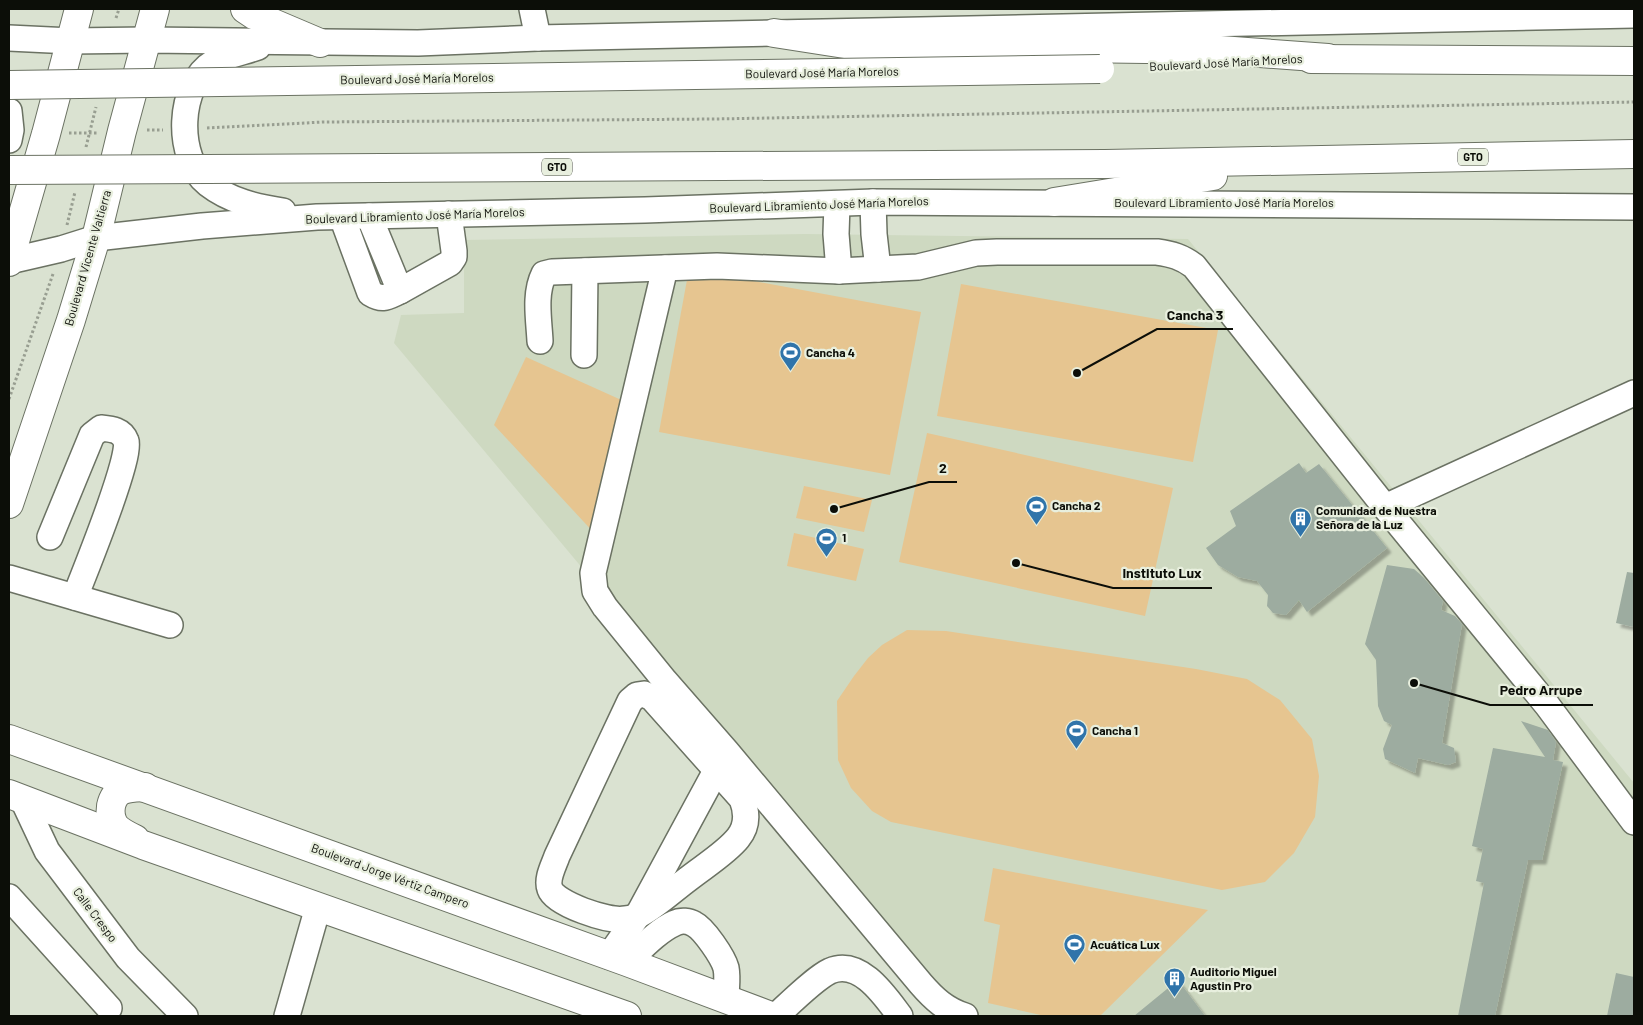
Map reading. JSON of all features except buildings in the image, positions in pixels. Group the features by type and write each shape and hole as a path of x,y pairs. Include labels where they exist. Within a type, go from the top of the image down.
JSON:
{"main road":[{"path":"9,261 46,134 79,9"},
{"name":"Boulevard Vicente Valtierra","path":"9,504 71,320 96,238 122,131 155,9"},
{"path":"244,9 320,43"},
{"path":"774,33 851,45 1220,50 1328,58"},
{"name":"Boulevard José María Morelos","path":"9,84 1100,69 1328,58 1634,61"},
{"name":"GTO","path":"9,170 1105,164 1634,154"},
{"path":"1054,202 1312,160"},
{"name":"Boulevard Jorge Vértiz Campero","path":"9,739 771,1016"},
{"path":"143,845 115,826 110,812 113,799 118,792 128,788 145,787"},
{"path":"14,799 627,1016"}],"street":[{"path":"532,9 538,38"},
{"path":"1624,9 1634,14"},
{"path":"9,38 70,41 418,43 538,38 774,33 1060,18 1460,13 1634,14"},
{"path":"272,41 214,62 201,74 191,90 186,111 185,129 190,158 198,174 208,184 223,194 246,204 317,217"},
{"path":"9,111 11,130 9,140"},
{"path":"873,202 878,269"},
{"name":"Boulevard Libramiento José María Morelos","path":"9,261 61,249 96,238 202,226 342,216 645,210 873,202 1634,207"},
{"path":"837,204 836,234 839,271"},
{"path":"342,216 370,292 377,297 385,298 450,263 454,251 448,214"},
{"path":"368,216 400,290"},
{"path":"540,341 538,299 540,281 544,274 552,272 717,266 839,271 918,267 976,253 997,252 1158,252 1174,254 1186,259 1194,266 1385,507 1547,705 1634,822"},
{"path":"665,268 592,573 596,591 658,689 936,1001 947,1009 965,1016"},
{"path":"584,355 585,271"},
{"path":"1385,507 1634,393"},
{"path":"50,537 92,435 101,428 114,429 123,434 127,442 124,461 75,597"},
{"path":"9,578 170,625"},
{"path":"658,689 637,695 630,701 557,856 550,877 549,888 554,896 584,912 604,918 623,920 638,915 654,905 722,853 739,838 745,825 746,811 742,799 722,761"},
{"path":"618,959 638,915 722,761"},
{"name":"Calle Crespo","path":"14,799 46,851 128,958 185,1016"},
{"path":"9,898 109,1008"},
{"path":"287,1016 318,907"},
{"path":"618,959 675,923 684,921 694,924 702,931 726,966 726,999"},
{"path":"776,1016 830,971 841,968 853,970 864,976 883,994 900,1016"}],"path":[{"path":"111,40 118,9"},
{"path":"46,134 324,122 725,119 1634,102"},
{"path":"85,152 96,105"},
{"path":"9,399 61,249 76,191"}],"shaded area":[{"path":"805,234 1188,239 1634,783 1634,1016 957,1016 394,343 401,315 464,313 464,240"},
{"name":"Cancha 4","path":"689,269 921,312 890,475 659,432"},
{"path":"961,284 1218,330 1193,462 937,416"},
{"path":"526,357 628,403 596,535 494,425"},
{"name":"Cancha 2","path":"927,433 1173,488 1145,616 899,562"},
{"path":"804,486 872,500 864,532 796,518"},
{"name":"1","path":"794,533 864,549 856,581 787,566"},
{"name":"Cancha 1","path":"907,630 946,631 1196,669 1247,679 1280,700 1312,739 1319,776 1315,817 1294,853 1265,882 1222,890 891,822 872,811 851,788 838,760 837,701 868,658 882,645"},
{"name":"Acuática Lux","path":"993,868 1208,910 1100,1016 1045,1016 988,1003 1000,925 984,921"}],"place":[{"name":"Cancha 4","path":"790,372"},
{"name":"Cancha 3","path":"1077,373"},
{"name":"2","path":"834,509"},
{"name":"Cancha 2","path":"1036,525"},
{"name":"Comunidad de Nuestra Señora de la Luz","path":"1300,537"},
{"name":"1","path":"826,557"},
{"name":"Instituto Lux","path":"1016,563"},
{"name":"Pedro Arrupe","path":"1414,683"},
{"name":"Cancha 1","path":"1076,750"},
{"name":"Acuática Lux","path":"1074,964"},
{"name":"Auditorio Miguel Agustin Pro","path":"1174,998"}]}
